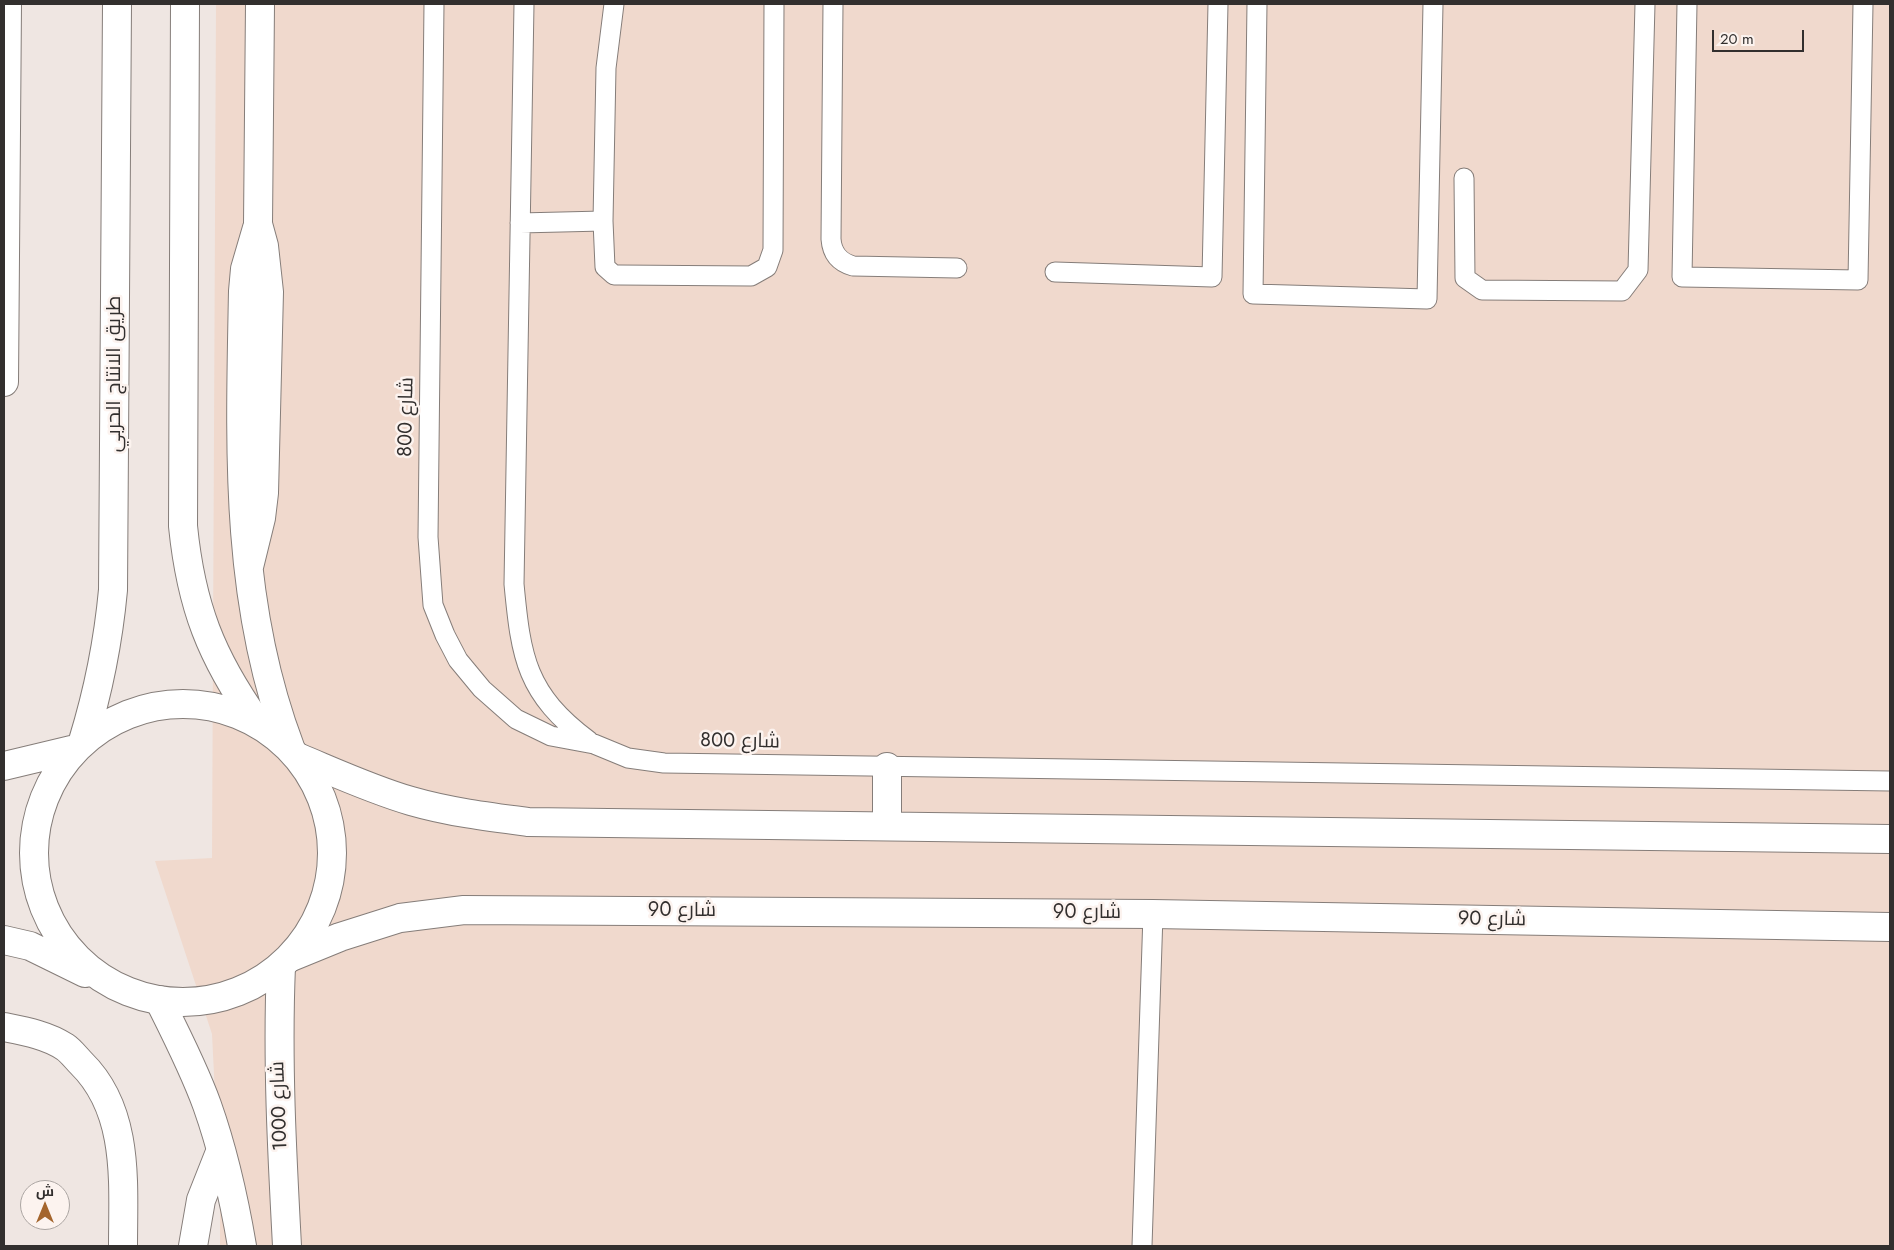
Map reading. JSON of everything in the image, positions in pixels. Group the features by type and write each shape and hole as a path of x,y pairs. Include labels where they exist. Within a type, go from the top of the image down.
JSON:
{"street":[{"path":"4,382 7,4"},
{"name":"طريق الانتاج الحربي","path":"79,745 99,690 109,636 113,590 116,4"},
{"path":"185,4 183,526 185,550 192,589 215,656 257,722"},
{"path":"4,940 30,946 75,970 132,993 159,1000 202,1001 244,990 286,962 310,933 324,905 333,867 334,844 328,813 317,784 295,752 274,703 256,628 249,567 261,518 264,493 269,292 265,254 258,224 260,4"},
{"path":"106,981 76,957 53,926 38,891 33,853 38,815 52,780 79,745 114,720 149,707 186,703 223,708 257,722 295,752 355,782 412,801 470,815 528,822 1890,840"},
{"path":"4,766 79,745"},
{"path":"887,826 888,767"},
{"name":"شارع 90","path":"286,962 340,937 400,918 464,910 1153,914 1890,927"},
{"name":"شارع 1000","path":"286,962 278,1027 287,1246"},
{"path":"159,1000 182,1045 207,1105 233,1196 242,1246"},
{"path":"4,1027 32,1033 66,1047 95,1077 115,1119 123,1156 123,1246"},
{"path":"193,1246 201,1200 220,1152"}],"lane":[{"name":"شارع 800","path":"434,4 428,537 433,605 445,636 458,660 482,689 516,719 551,736 594,744 628,758 664,763 1890,781"},
{"name":"شارع 800","path":"524,4 514,584 518,625 525,661 540,694 564,722 594,744"},
{"path":"614,4 606,68 603,221 605,267 614,274 751,276 767,267 773,250 774,4"},
{"path":"833,4 831,239 835,255 841,261 853,266 957,268"},
{"path":"1055,272 1212,277 1218,4"},
{"path":"1258,4 1253,294 1427,299 1433,4"},
{"path":"1464,178 1465,278 1470,282 1482,290 1622,291 1638,270 1645,4"},
{"path":"1688,4 1682,277 1858,280 1862,4"},
{"path":"520,223 603,221"},
{"path":"1142,1246 1153,914"}],"shaded area":[{"path":"216,4 1890,4 1890,1246 220,1246 220,1194 212,1034 155,861 212,858"}]}
